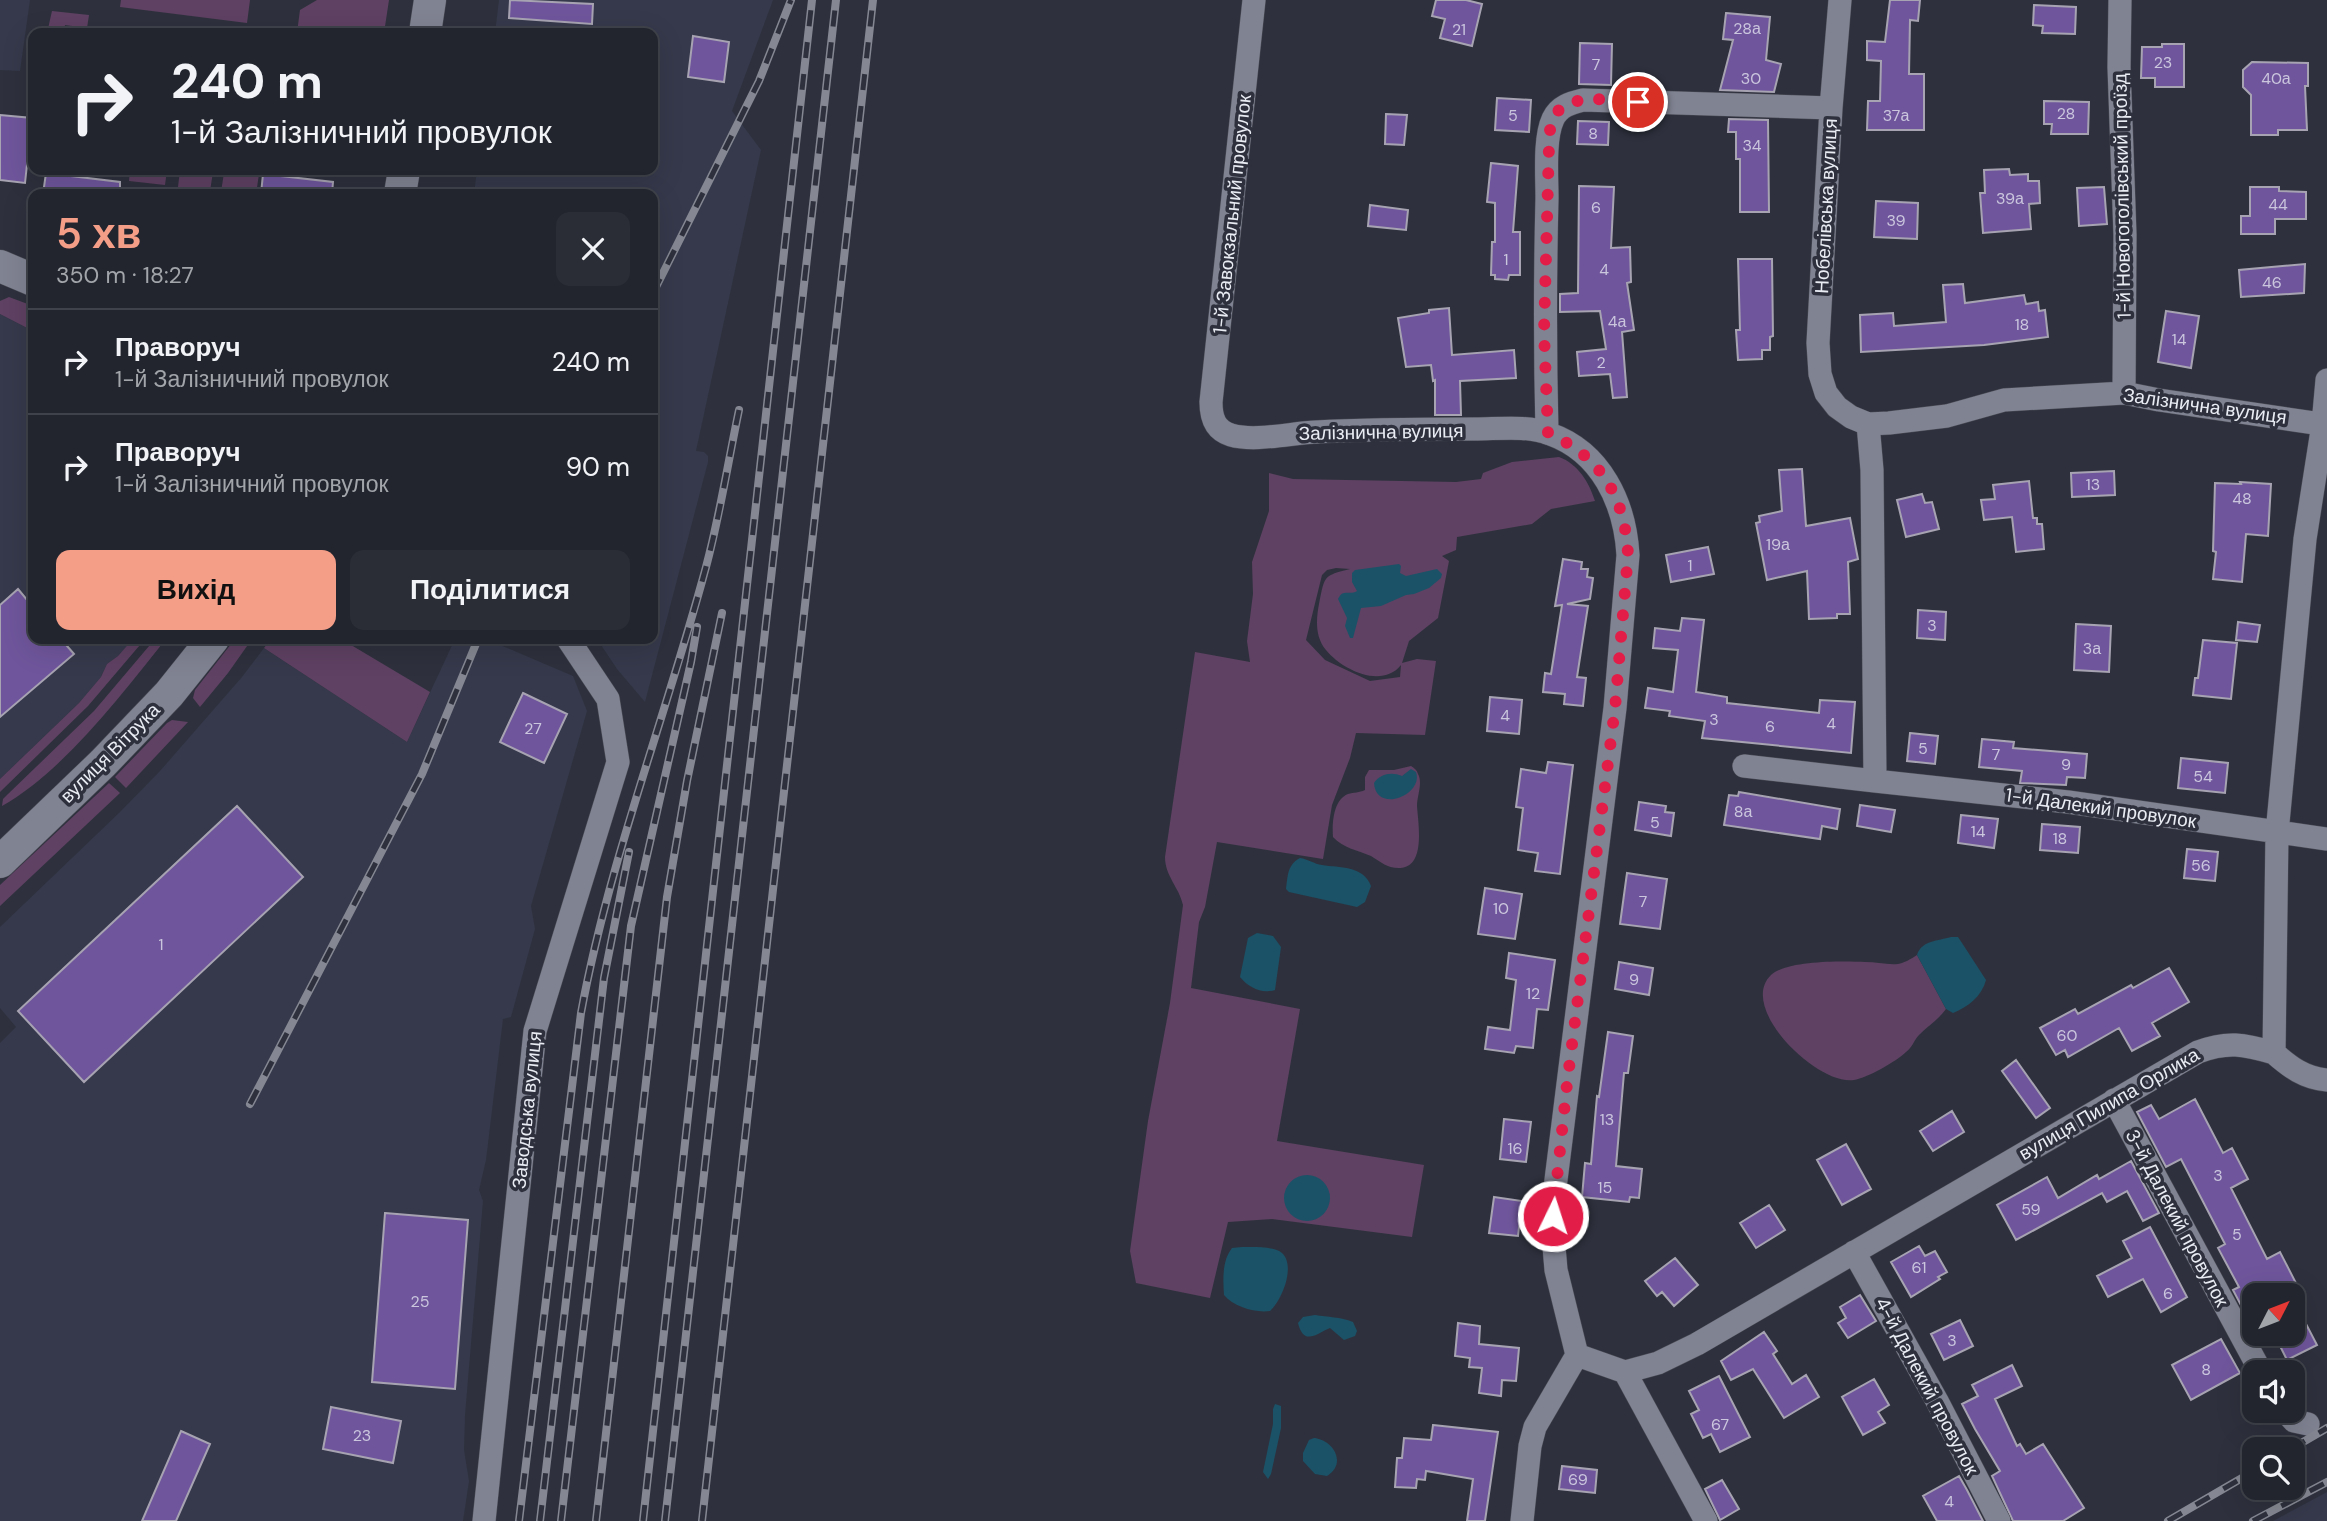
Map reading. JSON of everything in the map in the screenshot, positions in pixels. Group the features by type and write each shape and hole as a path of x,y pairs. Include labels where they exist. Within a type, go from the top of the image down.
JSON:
{"main road":[{"path":"426,28 430,0"},
{"path":"442,28 445,0"},
{"path":"0,267 28,278"},
{"name":"вулиця Вітрука","path":"0,837 138,702 187,644"},
{"name":"вулиця Вітрука","path":"0,862 141,724 210,644"}],"street":[{"name":"1-й Завокзальний провулок","path":"1217,428 1211,417 1211,402 1255,0"},
{"name":"Нобелівська вулиця","path":"1840,0 1818,343 1826,393 1837,407 1868,424"},
{"name":"1-й Новогоголівський проїзд","path":"2120,0 2119,67 2125,235 2124,393"},
{"path":"1522,1521 1530,1446 1535,1426 1577,1355 1556,1270 1554,1196 1615,708 1628,555 1627,533 1622,514 1608,481 1585,455 1570,443 1548,433 1544,332 1550,126 1561,107 1583,100 1831,108"},
{"path":"2327,380 2325,425 2305,540 2277,833 2274,1053 2291,1068 2311,1079 2327,1080"},
{"name":"Залізнична вулиця","path":"1868,424 1947,416 2004,400 2124,393 2325,425"},
{"path":"1868,424 1872,470 1875,781"},
{"name":"Залізнична вулиця","path":"1217,428 1229,435 1244,437 1405,430 1526,429 1548,433"},
{"name":"Заводська вулиця","path":"484,1521 534,1031 618,762 608,699 571,644"},
{"name":"1-й Далекий провулок","path":"1744,766 2068,802 2327,839"},
{"name":"вулиця Пилипа Орлика","path":"1625,1372 1658,1363 1697,1344 2198,1052 2217,1045 2245,1044 2274,1053"},
{"name":"3-й Далекий провулок","path":"2114,1100 2255,1360"},
{"name":"4-й Далекий провулок","path":"1854,1252 1937,1401 1998,1521"},
{"path":"1577,1355 1625,1372 1706,1521"},
{"path":"2303,1423 2308,1424"}],"shaded area":[{"path":"0,0 30,0 20,71 0,70"},
{"path":"121,0 250,0 247,23 120,7"},
{"path":"317,0 389,0 385,28 298,28 300,10"},
{"path":"499,0 773,0 732,111 761,150 696,451 704,452 708,456 708,462 645,702 600,644 658,644 658,189 475,189 476,175 658,175 658,28 496,28"},
{"path":"52,11 89,15 87,28 65,25 65,28 48,28"},
{"path":"130,175 166,175 165,185 129,181"},
{"path":"179,175 213,175 210,189 178,187"},
{"path":"224,175 259,175 257,189 221,189"},
{"path":"9,297 28,304 28,328 0,314 0,301"},
{"path":"0,314 28,328 28,644 129,644 107,664 101,677 79,703 0,779"},
{"path":"1559,457 1566,460 1582,475 1595,501 1551,509 1532,524 1457,537 1456,550 1442,556 1449,561 1438,618 1409,641 1402,663 1417,659 1436,661 1425,735 1356,733 1350,758 1332,805 1323,859 1217,842 1205,907 1199,922 1191,988 1300,1009 1277,1141 1424,1165 1412,1237 1272,1219 1228,1222 1210,1298 1136,1283 1130,1251 1183,905 1167,870 1165,857 1195,652 1250,662 1247,641 1253,594 1252,562 1269,511 1269,473 1293,479 1456,482 1481,479 1483,473 1512,462","holes":["1336,568 1350,569 1335,573 1324,582 1317,616 1320,640 1333,657 1352,670 1384,676 1401,665 1400,677 1370,681 1325,660 1306,640 1322,575 1327,570"]},
{"path":"129,644 141,644 88,706 0,792 0,779 79,703 101,677 107,664"},
{"path":"151,644 162,644 70,752 48,773 2,806 3,799 94,711"},
{"path":"231,644 248,644 200,707 193,698 195,690"},
{"path":"267,644 349,644 430,692 407,742 264,648"},
{"path":"453,644 498,644 573,676 587,711 531,906 535,929 511,1017 503,1019 486,1160 479,1190 483,1201 465,1415 464,1450 469,1481 463,1521 0,1521 0,1043 16,1027 0,1008 0,927 160,771 264,648 407,742"},
{"path":"172,720 188,722 126,788 115,777"},
{"path":"1411,766 1417,771 1420,781 1417,806 1419,842 1414,860 1409,865 1401,868 1388,866 1333,837 1333,819 1339,801 1348,794 1365,790 1365,777 1369,770 1394,770"},
{"path":"109,783 120,793 0,906 0,885"},
{"path":"1917,955 1946,1009 1902,1056 1860,1079 1839,1079 1821,1071 1803,1058 1786,1042 1773,1024 1765,1006 1763,989 1771,975 1789,966 1830,962 1898,964"},
{"path":"2327,1492 2327,1521 2273,1521"}],"water":[{"path":"1399,564 1400,573 1406,576 1437,569 1442,574 1441,578 1429,588 1414,594 1381,606 1361,608 1353,638 1350,638 1345,626 1347,618 1338,599 1344,593 1357,591 1352,582 1352,573 1355,570"},
{"path":"1411,769 1416,772 1417,780 1407,794 1390,799 1383,798 1377,792 1374,783 1380,777 1391,774 1402,776"},
{"path":"1300,858 1362,874 1371,886 1365,902 1357,907 1289,892 1286,889 1289,871"},
{"path":"1257,933 1273,936 1281,947 1275,990 1256,989 1240,977 1248,938"},
{"path":"1958,937 1986,980 1974,1000 1953,1013 1946,1009 1917,955 1923,946"},
{"path":"1307,1175 1323,1182 1330,1198 1323,1214 1307,1221 1291,1214 1284,1198 1291,1182"},
{"path":"1232,1248 1274,1249 1286,1259 1286,1283 1270,1311 1245,1308 1224,1295 1226,1259"},
{"path":"1315,1315 1353,1322 1357,1331 1355,1336 1344,1340 1330,1328 1311,1336 1304,1335 1298,1323 1303,1317"},
{"path":"1275,1404 1281,1406 1281,1428 1268,1479 1263,1472"},
{"path":"1314,1438 1327,1443 1336,1453 1336,1465 1327,1476 1315,1474 1303,1461 1303,1453 1309,1440"}],"building":[{"path":"510,0 593,4 592,24 509,18"},
{"path":"1436,0 1466,0 1482,4 1472,46 1440,38 1445,19 1432,16"},
{"path":"1890,0 1920,0 1918,21 1910,20 1909,74 1924,74 1924,130 1867,130 1868,101 1880,101 1881,61 1867,60 1867,41 1885,42"},
{"path":"2034,5 2076,7 2075,34 2042,33 2043,26 2033,25"},
{"path":"1726,13 1770,17 1766,60 1781,64 1774,92 1720,90 1733,40 1723,39"},
{"path":"693,36 729,42 724,82 688,77"},
{"path":"1580,43 1612,44 1611,85 1579,84"},
{"path":"2162,44 2184,44 2184,87 2155,87 2155,78 2141,78 2142,47 2162,47"},
{"path":"2252,62 2308,63 2308,86 2305,86 2307,130 2278,130 2278,135 2251,135 2251,95 2243,87 2243,70"},
{"path":"1497,98 1531,100 1529,132 1495,130"},
{"path":"2044,101 2089,102 2088,134 2051,134 2052,124 2044,124"},
{"path":"1386,114 1407,115 1404,145 1385,144"},
{"path":"0,115 28,118 25,183 0,180"},
{"path":"1729,119 1768,120 1769,212 1740,212 1740,159 1736,159 1736,132 1728,132"},
{"path":"1578,121 1609,122 1608,145 1577,144"},
{"path":"1491,163 1518,166 1513,232 1520,232 1520,275 1509,275 1508,280 1495,279 1495,275 1491,275 1492,242 1495,242 1495,203 1487,202"},
{"path":"2009,169 2010,175 2028,174 2028,181 2039,181 2040,203 2029,204 2031,229 1983,233 1980,193 1985,193 1984,170"},
{"path":"46,175 120,182 120,189 44,189"},
{"path":"263,175 333,182 332,189 262,189"},
{"path":"1579,186 1614,187 1611,248 1630,247 1631,282 1627,283 1634,330 1622,332 1627,397 1613,398 1610,374 1579,376 1577,352 1606,349 1600,311 1560,312 1560,294 1578,293"},
{"path":"2104,187 2107,224 2079,226 2077,188"},
{"path":"2250,187 2279,187 2279,191 2306,192 2306,219 2275,219 2275,234 2241,234 2241,216 2250,216"},
{"path":"1876,201 1918,203 1917,239 1874,237"},
{"path":"1370,205 1408,210 1406,230 1368,226"},
{"path":"1738,259 1772,259 1773,336 1770,337 1770,350 1762,350 1762,359 1738,360"},
{"path":"2305,264 2304,293 2241,297 2239,270"},
{"path":"1963,284 1965,303 2024,295 2026,304 2038,302 2039,311 2045,310 2048,337 1984,345 1861,352 1860,315 1893,313 1894,326 1946,322 1943,285"},
{"path":"1449,308 1452,355 1514,350 1516,378 1460,381 1461,415 1435,415 1435,380 1433,381 1431,365 1406,367 1398,318"},
{"path":"2166,311 2199,316 2191,368 2158,362"},
{"path":"1802,469 1806,526 1850,518 1858,559 1848,562 1850,614 1837,614 1837,618 1809,619 1807,571 1767,580 1756,523 1760,522 1759,516 1782,511 1779,470"},
{"path":"2114,471 2115,495 2072,497 2071,473"},
{"path":"2029,481 2033,518 2037,518 2037,524 2042,524 2044,549 2016,552 2012,517 1984,520 1981,500 1995,499 1993,485"},
{"path":"2240,482 2271,484 2268,536 2246,534 2242,582 2213,579 2216,552 2213,551 2215,483 2241,484"},
{"path":"1922,494 1925,503 1932,502 1939,529 1906,537 1897,500"},
{"path":"1708,547 1714,574 1671,582 1666,555"},
{"path":"1563,559 1582,562 1581,569 1588,569 1587,577 1593,578 1590,599 1567,604 1588,606 1577,677 1586,678 1583,706 1564,704 1565,694 1543,692 1545,673 1551,674 1562,605 1555,606"},
{"path":"18,589 28,601 28,644 65,644 74,654 0,717 0,605"},
{"path":"1918,610 1946,612 1945,640 1917,638"},
{"path":"1682,618 1704,620 1696,692 1727,697 1727,703 1819,713 1820,700 1855,702 1851,753 1702,738 1705,721 1669,716 1670,711 1645,708 1648,688 1673,692 1678,650 1653,648 1655,628 1680,631"},
{"path":"2238,622 2260,625 2257,642 2236,640"},
{"path":"2076,624 2111,626 2109,672 2074,670"},
{"path":"2203,640 2237,643 2231,699 2193,695"},
{"path":"523,693 567,714 544,763 500,742"},
{"path":"1490,697 1522,700 1519,734 1487,731"},
{"path":"1910,733 1938,736 1935,764 1907,761"},
{"path":"1982,739 2014,742 2013,748 2087,754 2085,778 2067,777 2066,785 2020,783 2022,771 1979,767"},
{"path":"2181,758 2228,763 2225,793 2178,788"},
{"path":"1548,762 1573,765 1560,874 1535,871 1538,853 1518,850 1523,808 1516,807 1521,769 1546,773"},
{"path":"1739,792 1840,809 1837,829 1822,826 1820,839 1724,825 1729,795 1738,796"},
{"path":"1639,802 1666,806 1665,812 1674,813 1671,836 1635,830"},
{"path":"1860,805 1895,810 1891,832 1857,826"},
{"path":"237,806 303,877 84,1082 18,1011"},
{"path":"1961,815 1998,819 1994,848 1958,843"},
{"path":"2042,824 2080,827 2078,853 2040,850"},
{"path":"2187,849 2218,852 2215,881 2184,878"},
{"path":"1627,873 1667,879 1660,929 1620,924"},
{"path":"1485,888 1522,894 1515,939 1478,934"},
{"path":"1509,953 1555,960 1548,1010 1537,1009 1533,1048 1516,1046 1514,1053 1485,1049 1488,1027 1510,1030 1516,980 1506,978"},
{"path":"1619,962 1653,968 1649,995 1615,989"},
{"path":"2169,968 2189,1002 2152,1023 2160,1036 2132,1051 2119,1028 2068,1057 2065,1050 2056,1055 2040,1028 2075,1009 2078,1014"},
{"path":"1608,1032 1633,1036 1628,1073 1624,1073 1616,1166 1642,1169 1639,1198 1630,1197 1629,1202 1582,1197 1585,1163 1591,1164 1597,1096 1599,1097"},
{"path":"2016,1060 2050,1108 2036,1118 2002,1071"},
{"path":"2195,1099 2223,1153 2232,1148 2248,1179 2231,1188 2267,1259 2280,1252 2296,1283 2242,1283 2242,1307 2233,1290 2239,1287 2218,1248 2225,1244 2181,1159 2166,1167 2137,1112 2151,1105 2159,1119"},
{"path":"1952,1111 1964,1132 1933,1151 1920,1131"},
{"path":"1504,1119 1531,1122 1526,1162 1500,1159"},
{"path":"1846,1144 1871,1189 1842,1205 1817,1160"},
{"path":"2131,1161 2159,1213 2143,1221 2127,1191 2107,1202 2102,1193 2016,1240 1997,1205 2047,1177 2058,1198 2097,1175 2099,1179"},
{"path":"1494,1197 1522,1201 1518,1236 1489,1233"},
{"path":"1769,1205 1785,1230 1756,1248 1740,1223"},
{"path":"385,1213 468,1220 455,1389 372,1382"},
{"path":"2150,1227 2187,1297 2161,1312 2143,1279 2108,1297 2097,1276 2132,1258 2123,1241"},
{"path":"1919,1246 1925,1256 1935,1251 1947,1272 1911,1297 1891,1262"},
{"path":"1675,1258 1698,1285 1674,1306 1662,1292 1657,1296 1645,1281"},
{"path":"1860,1295 1876,1321 1848,1338 1838,1323 1846,1318 1840,1307"},
{"path":"1960,1320 1973,1346 1944,1360 1931,1334"},
{"path":"2305,1322 2317,1345 2287,1360 2280,1346 2305,1346"},
{"path":"1458,1323 1480,1326 1479,1344 1519,1348 1516,1381 1502,1380 1501,1396 1479,1393 1482,1368 1469,1367 1470,1358 1455,1356"},
{"path":"1764,1332 1777,1351 1773,1354 1792,1384 1806,1375 1819,1397 1784,1418 1753,1369 1731,1380 1721,1361"},
{"path":"2221,1339 2240,1373 2191,1400 2172,1365"},
{"path":"2012,1365 2022,1386 1995,1399 2017,1446 2020,1444 2026,1454 2043,1444 2084,1508 2063,1521 2013,1521 1992,1476 2000,1471 1962,1404 1978,1396 1972,1385"},
{"path":"1719,1376 1750,1437 1720,1452 1711,1434 1703,1438 1691,1414 1699,1410 1689,1391"},
{"path":"1874,1379 1889,1405 1878,1412 1885,1423 1863,1435 1842,1397"},
{"path":"331,1407 401,1421 393,1463 323,1449"},
{"path":"1433,1425 1498,1432 1485,1521 1467,1521 1473,1479 1426,1471 1425,1480 1417,1479 1416,1488 1395,1487 1397,1458 1402,1458 1404,1438 1431,1440"},
{"path":"181,1431 210,1444 176,1521 142,1521"},
{"path":"1562,1466 1597,1470 1595,1493 1559,1489"},
{"path":"1959,1476 1983,1521 1937,1521 1923,1496"},
{"path":"1722,1480 1739,1509 1720,1520 1705,1489"}],"railway":[{"path":"658,283 759,81 791,0"},
{"path":"643,1521 812,0"},
{"path":"665,1521 836,0"},
{"path":"702,1521 873,0"},
{"path":"519,1521 581,1013 622,844 706,567 739,410"},
{"path":"596,1521 667,897 687,781 722,613"},
{"path":"561,1521 631,926 697,627"},
{"path":"250,1104 422,774 476,644"},
{"path":"540,1521 604,978 629,852"},
{"path":"2305,1441 2327,1428"},
{"path":"2168,1521 2242,1478"},
{"path":"2253,1521 2327,1482"}],"route":[{"path":"1553,1216 1615,708 1628,555 1627,533 1608,481 1592,461 1570,443 1548,433 1544,332 1550,126 1561,107 1583,100 1638,102"}]}
